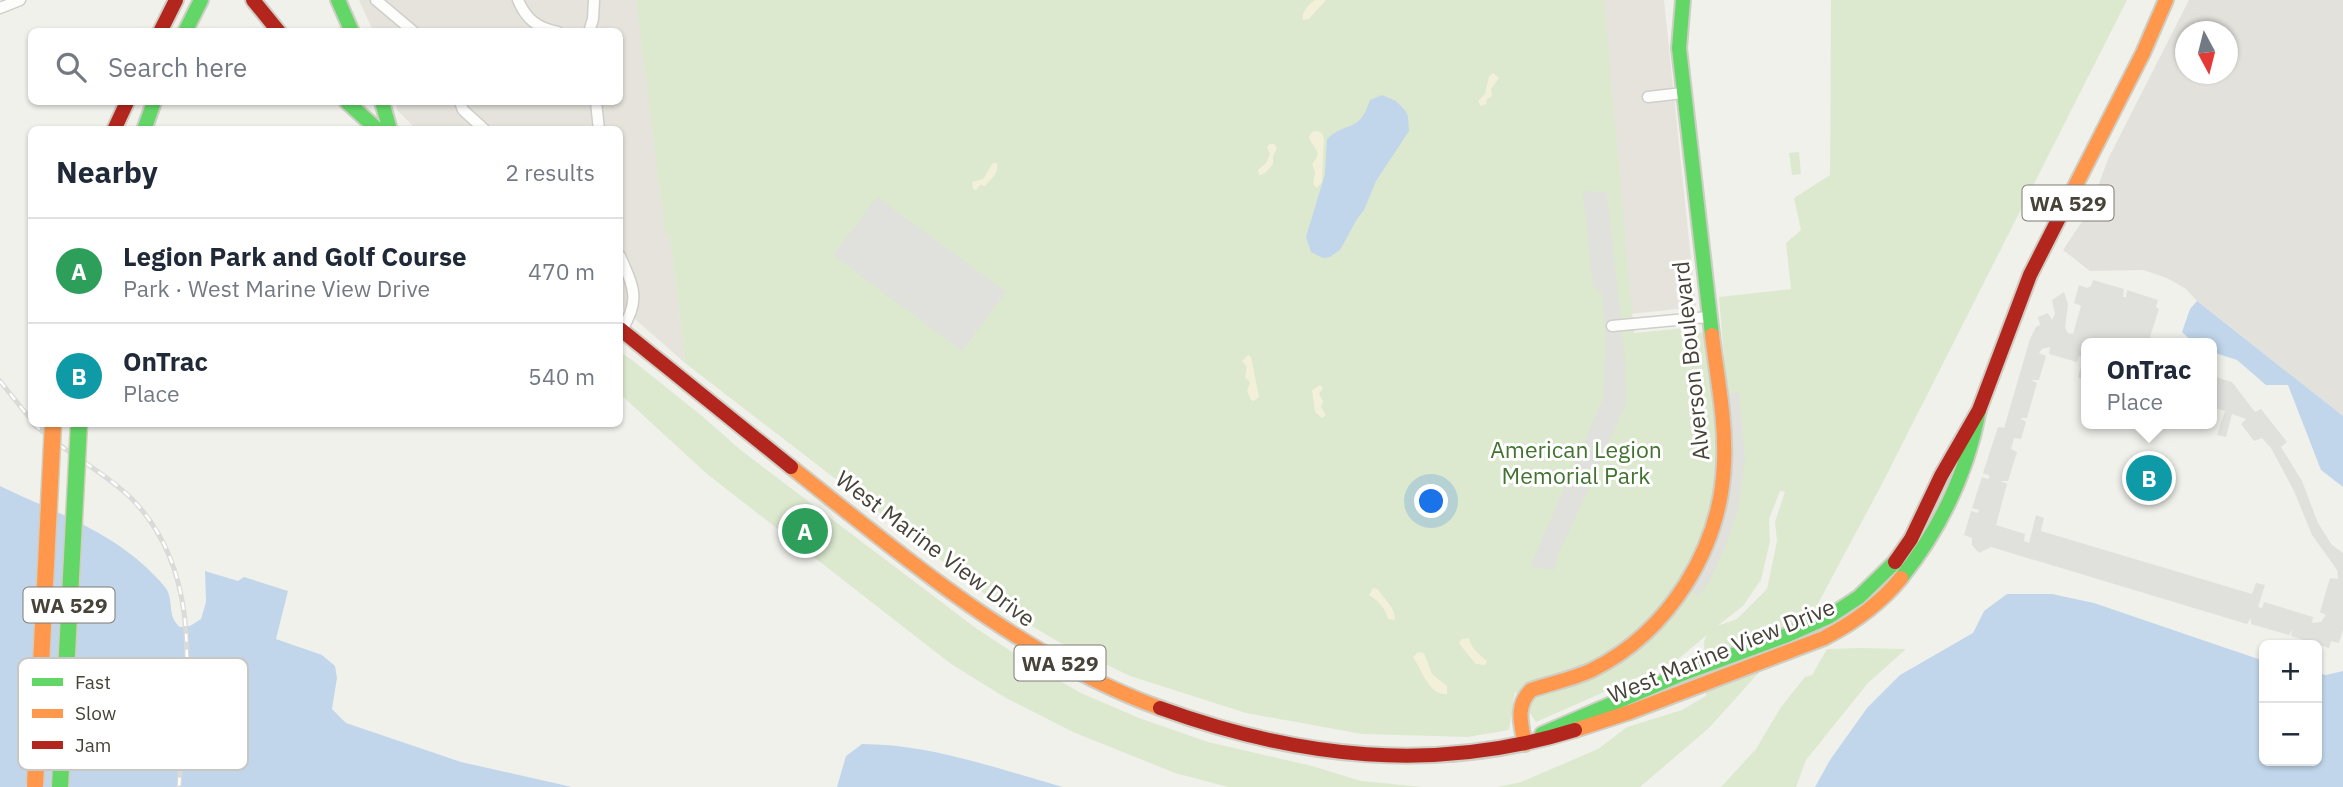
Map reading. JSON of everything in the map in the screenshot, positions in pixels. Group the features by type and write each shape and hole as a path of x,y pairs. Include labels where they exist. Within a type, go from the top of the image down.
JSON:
{"main road":[{"path":"162,28 176,0"},
{"path":"187,28 201,0"},
{"path":"253,0 276,28"},
{"path":"338,0 350,28"},
{"path":"350,0 361,28"},
{"name":"Alverson Boulevard","path":"1525,744 1520,712 1524,695 1531,690 1591,671 1622,654 1643,636 1675,599 1706,545 1721,498 1725,453 1679,48 1683,0"},
{"name":"West Marine View Drive","path":"1525,744 1556,727 1679,675 1785,636 1830,616 1880,579 1911,539 1941,476 1979,410 2031,275 2143,53 2166,0"},
{"path":"116,126 126,105"},
{"path":"146,126 154,105"},
{"path":"354,105 374,126"},
{"path":"383,105 389,126"},
{"name":"West Marine View Drive","path":"623,332 969,606 1068,668 1134,699 1190,720 1255,738 1312,749 1374,755 1444,757 1571,734 1828,636 1887,595 1917,559 1956,486 1975,438 1979,410"},
{"name":"WA 529","path":"41,658 53,427"},
{"name":"WA 529","path":"67,658 79,427"}],"street":[{"path":"0,8 20,0"},
{"path":"376,0 409,28"},
{"path":"518,0 532,22 543,28"},
{"path":"590,28 594,0"},
{"path":"1648,97 1683,93"},
{"path":"461,105 481,126"},
{"path":"596,105 599,126"},
{"path":"623,264 633,292 634,304 632,314 623,326"},
{"path":"1612,326 1709,317"}],"shaded area":[{"path":"359,0 642,0 685,363 623,309 623,126 413,126 397,110 396,105 623,105 623,28 372,28"},
{"path":"1603,0 1664,0 1696,307 1630,314"},
{"path":"2189,0 2343,0 2343,416 2197,301 2186,289 2167,278 2143,270 2090,271 2063,250 2089,211 2108,159 2175,27 2175,84 2238,84 2238,21 2178,21"},
{"path":"1583,191 1607,192 1625,360 1626,403 1559,552 1554,570 1530,567 1603,398 1606,334 1601,292 1593,287"},
{"path":"877,197 1006,292 962,351 833,255"},
{"path":"2093,280 2124,289 2123,297 2126,297 2127,290 2158,300 2156,307 2159,309 2150,338 2081,338 2081,356 2077,362 2049,354 2050,347 2042,349 2039,353 2046,356 2039,380 2031,380 2037,383 2027,418 2020,418 2026,422 2021,439 2014,438 2011,449 2017,452 2008,481 2000,481 2007,484 1996,525 2025,534 2024,541 2029,543 2036,515 2044,518 2041,531 2252,594 2256,583 2265,585 2258,607 2262,608 2264,602 2313,617 2312,623 2321,622 2326,615 2320,612 2330,578 2338,579 2337,570 2312,535 2294,491 2271,448 2262,438 2254,441 2241,424 2246,419 2232,414 2226,437 2217,435 2225,411 2217,409 2217,378 2232,382 2255,412 2261,409 2287,442 2281,447 2302,481 2318,523 2332,545 2343,553 2343,630 2339,643 2331,641 2329,648 2322,646 2322,640 2304,640 2291,636 2292,630 2289,635 2251,624 2251,618 2247,624 1991,547 1979,553 1972,545 1972,538 1964,535 1971,511 1978,513 1979,510 1972,508 1982,477 1988,479 1990,476 1983,473 1998,427 2004,428 2030,339 2040,325 2038,317 2048,313 2052,320 2055,314 2052,300 2064,292 2068,304 2065,328 2068,333 2073,334 2081,306 2074,303 2079,285 2087,288"},
{"path":"1739,392 1745,458 1738,509 1710,580 1699,596 1683,587 1721,497 1719,394"}],"green space":[{"name":"American Legion Memorial Park","path":"636,0 1604,0 1634,333 1685,328 1705,334 1715,414 1716,479 1734,482 1719,297 1791,289 1786,243 1801,230 1794,198 1830,175 1831,0 2127,0 1882,484 1814,611 1709,728 1640,787 1497,787 1521,782 1598,749 1627,727 1682,710 1706,696 1704,641 1707,635 1677,660 1536,722 1515,692 1509,730 1468,737 1362,734 1246,713 1130,676 1057,641 1008,612 685,363 670,238 665,231","holes":["1780,491 1785,492 1775,522 1777,541 1767,589 1737,619 1717,626 1743,606 1761,580 1770,541 1769,519"]},
{"path":"1799,152 1801,174 1792,175 1789,153"},
{"path":"623,354 742,451 977,629 1081,693 1139,718 1208,742 1312,766 1361,781 1423,787 1228,787 1175,773 1073,732 1006,698 951,664 707,474 623,397"},
{"path":"1827,649 1906,649 1868,683 1806,760 1796,787 1721,787 1756,749 1781,707 1805,677 1812,675"}],"sand":[{"path":"1315,0 1326,0 1309,19 1303,20 1304,11"},
{"path":"1493,73 1499,78 1491,89 1492,96 1481,106 1478,101 1485,94 1489,76"},
{"path":"1312,132 1322,133 1324,139 1322,182 1317,188 1313,184 1315,172 1312,164 1317,153 1309,137"},
{"path":"1270,144 1277,148 1273,164 1265,173 1259,175 1258,170 1266,163 1270,154 1267,147"},
{"path":"993,163 997,163 994,176 985,186 980,185 976,190 973,189 972,182 983,179"},
{"path":"1248,355 1251,357 1259,397 1254,401 1247,391 1250,382 1245,377 1247,367 1242,361"},
{"path":"1320,385 1323,388 1319,394 1323,401 1321,407 1326,415 1322,418 1315,412 1312,390"},
{"path":"1373,588 1378,589 1391,607 1395,620 1388,619 1381,605 1369,595"},
{"path":"1469,638 1473,648 1487,661 1485,665 1476,664 1459,643 1462,639"},
{"path":"1418,652 1424,653 1432,674 1447,686 1447,694 1441,694 1431,687 1413,657"}],"water":[{"path":"1382,95 1396,101 1405,110 1409,131 1376,181 1364,210 1340,250 1323,258 1311,252 1306,237 1325,174 1327,139 1357,122 1366,111 1370,100"},
{"path":"2197,301 2343,416 2343,487 2321,470 2288,385 2266,385 2237,360 2217,354 2217,338 2189,338 2182,332 2190,309"},
{"path":"0,486 101,534 138,560 167,590 172,615 180,627 190,626 201,619 206,602 205,571 238,581 244,577 288,591 276,639 322,655 335,666 337,678 332,709 346,723 461,762 572,787 0,787"},
{"path":"2007,594 2052,594 2094,603 2259,659 2259,766 2322,766 2322,674 2343,671 2343,787 1815,787 1830,760 1867,708 1900,675 1973,633 1984,611"},
{"path":"862,744 938,753 1063,787 837,787 846,756"}],"railway":[{"path":"0,381 28,416"},
{"path":"38,427 131,498 155,529 172,562 182,598 187,658"},
{"path":"179,787 180,770"}],"traffic: fast":[{"path":"187,28 201,0"},
{"path":"338,0 350,28"},
{"path":"1683,0 1679,48 1712,335"},
{"path":"145,126 153,105"},
{"path":"350,105 374,126"},
{"path":"383,105 389,126"},
{"path":"1901,578 1928,540 1951,499 1967,456 1979,410"},
{"path":"67,658 79,427"},
{"path":"1542,734 1679,675 1785,636 1830,616 1859,597 1895,562"},
{"path":"60,787 61,770"}],"traffic: slow":[{"path":"2061,214 2143,53 2166,0"},
{"path":"1525,744 1521,709 1531,690 1585,673 1620,654 1645,634 1667,610 1686,584 1701,556 1721,495 1724,463 1722,415 1712,335"},
{"path":"41,658 53,427"},
{"path":"791,467 921,570 1012,633 1059,662 1160,708"},
{"path":"1575,730 1630,712 1824,638 1866,612 1901,578"},
{"path":"35,785 36,770"}],"traffic: jam":[{"path":"162,28 176,0"},
{"path":"253,0 276,28"},
{"path":"116,126 126,105"},
{"path":"1895,562 1911,539 1941,476 1979,410 2030,275 2061,214"},
{"path":"623,331 791,467"},
{"path":"1160,708 1263,739 1315,749 1366,754 1418,756 1470,752 1522,744 1575,730"}],"place":[{"name":"OnTrac","path":"2149,478"},
{"name":"Legion Park and Golf Course","path":"805,531"}]}
